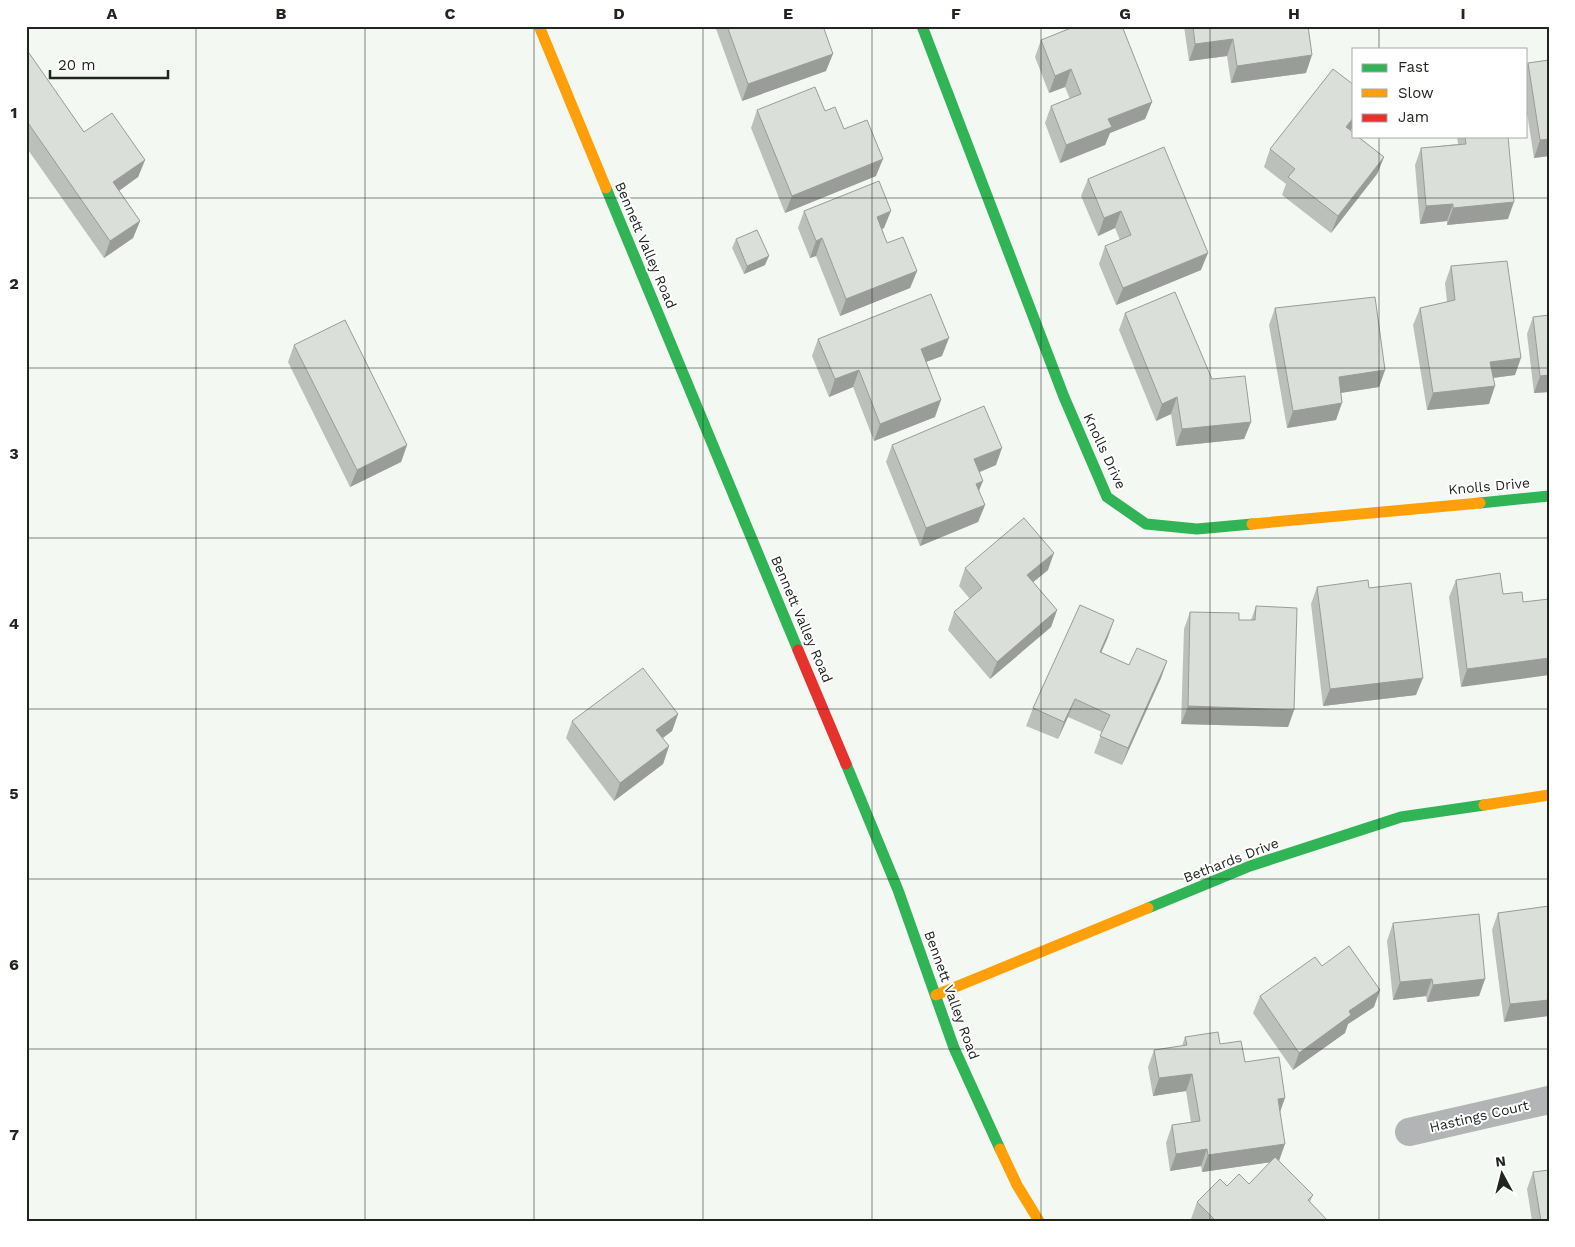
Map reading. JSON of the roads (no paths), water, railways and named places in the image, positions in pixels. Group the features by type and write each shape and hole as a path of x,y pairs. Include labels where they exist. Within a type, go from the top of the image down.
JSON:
{"street":[{"name":"Bennett Valley Road","path":"539,26 898,890 954,1048 1017,1185 1039,1221"},
{"name":"Knolls Drive","path":"922,26 1064,397 1107,497 1146,524 1197,529 1549,496"},
{"name":"Bethards Drive","path":"936,995 1250,866 1401,817 1549,795"},
{"name":"Hastings Court","path":"1409,1132 1549,1100"}]}
